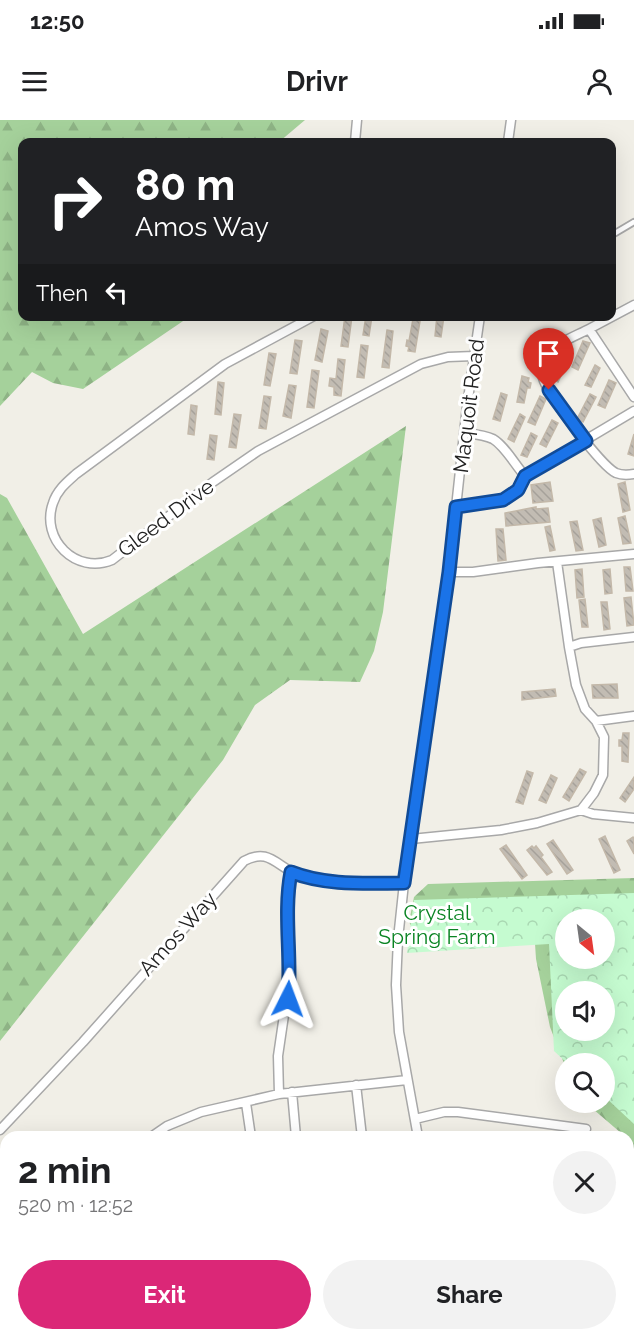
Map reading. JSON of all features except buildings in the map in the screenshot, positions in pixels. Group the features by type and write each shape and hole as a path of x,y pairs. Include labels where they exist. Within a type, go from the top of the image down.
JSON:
{"street":[{"path":"355,138 357,120"},
{"path":"508,138 511,120"},
{"path":"616,315 634,305"},
{"name":"Gleed Drive","path":"305,321 225,364 94,460 63,486 53,502 50,523 53,534 67,553 85,564 95,565 112,560 213,482 268,446 421,364 448,357 474,356"},
{"name":"Maquoit Road","path":"417,1131 400,1040 396,985 398,939 449,572 479,321"},
{"path":"604,321 559,345 545,357 542,368 543,380 607,467 617,473 634,474"},
{"path":"589,329 634,397"},
{"path":"456,507 503,500 518,490 525,476 634,411"},
{"path":"465,432 491,438 500,444 525,476"},
{"path":"449,572 473,572 634,554"},
{"path":"411,839 501,830 537,823 580,810 594,793 603,775 604,737 579,697 569,647 557,562"},
{"path":"569,647 581,643 634,637"},
{"path":"596,722 634,717"},
{"path":"580,810 593,814 634,818"},
{"name":"Amos Way","path":"0,1130 83,1042 244,861 253,856 264,856 291,872 314,879 404,883"},
{"path":"279,1094 278,1056 289,981 287,894 291,872"},
{"path":"160,1131 201,1112 279,1094 407,1080"},
{"path":"356,1085 361,1131"},
{"path":"292,1092 295,1131"},
{"path":"246,1103 249,1131"},
{"path":"415,1119 444,1112 458,1112 586,1129"}],"lane":[{"path":"616,233 634,222"}],"green space":[{"path":"0,120 305,120 284,138 18,138 18,321 183,321 83,389 53,383 32,372 0,406"},
{"path":"406,426 383,612 374,651 360,682 290,680 255,705 223,760 0,1041 0,494 7,498 83,634"},
{"path":"634,878 634,1131 619,1131 598,1113 615,1113 615,1053 560,1053 555,1041 615,1041 615,981 555,981 555,1040 550,1027 536,959 534,928 414,931 409,922 414,897 428,884"},
{"name":"Crystal Spring Farm","path":"634,893 634,1124 615,1106 615,1053 556,1053 554,1051 549,944 407,953 414,900"}],"route":[{"path":"288,999 287,894 291,872 314,879 404,883 449,572 456,507 503,500 518,490 525,476 586,441 549,390"}]}
